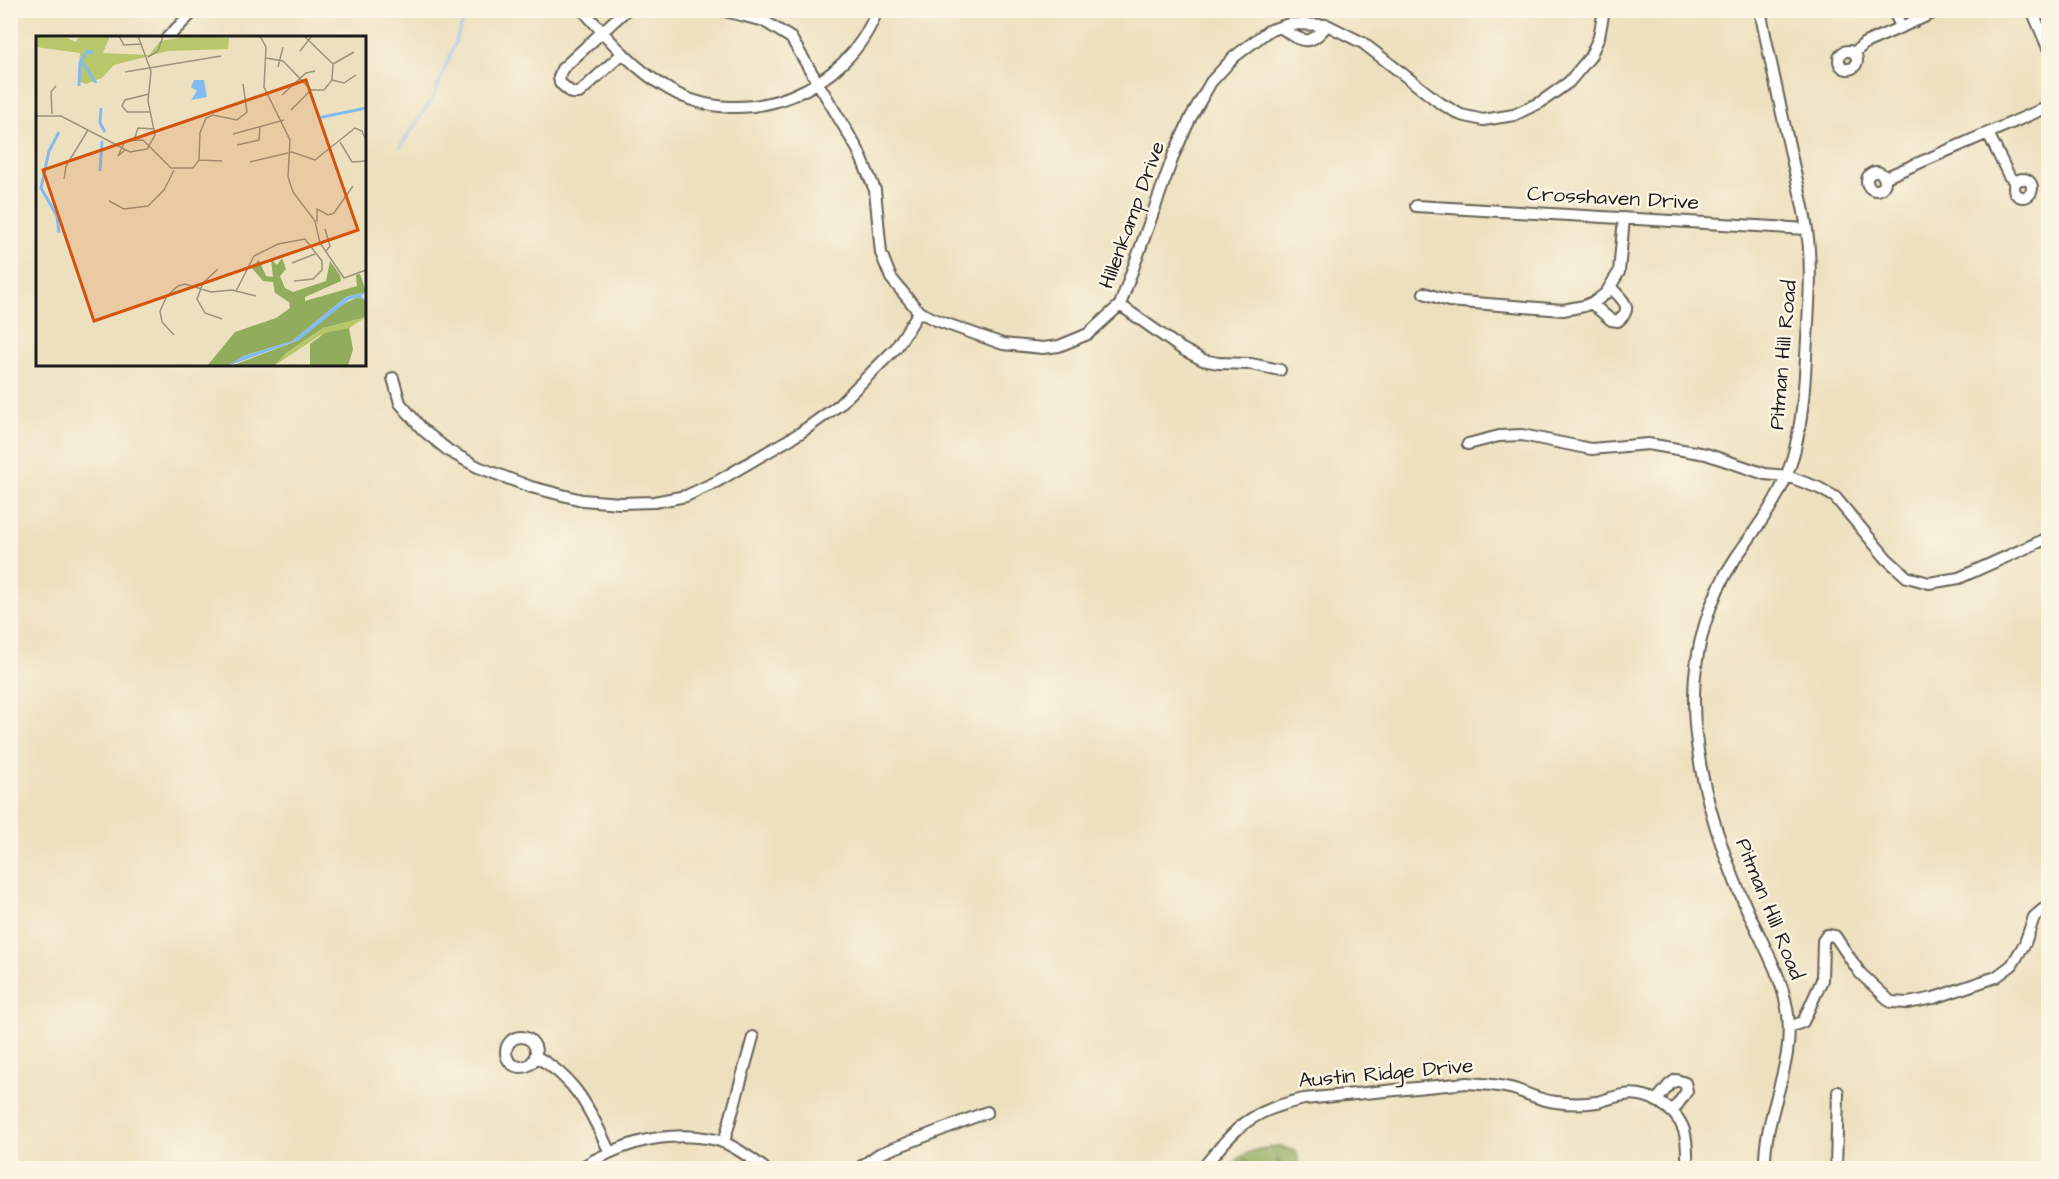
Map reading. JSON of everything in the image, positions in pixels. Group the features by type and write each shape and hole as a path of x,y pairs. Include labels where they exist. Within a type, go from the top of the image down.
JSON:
{"street":[{"path":"169,36 195,10"},
{"path":"582,10 623,53 670,90 711,106 756,106 779,102 818,83 855,51 872,26 877,10"},
{"path":"623,53 579,93 572,93 564,89 560,83 559,77 562,69 626,10"},
{"name":"Hillenkamp Drive","path":"721,10 764,21 779,28 791,38 858,150 871,178 877,202 881,254 891,278 919,312 1003,344 1043,348 1059,346 1088,333 1120,305 1174,154 1191,117 1211,82 1234,57 1268,31 1289,24 1327,25 1363,43 1440,103 1461,115 1483,120 1514,115 1541,102 1569,82 1590,57 1599,37 1604,10"},
{"name":"Pitman Hill Road","path":"1760,10 1807,229 1810,278 1805,386 1787,476 1774,503 1724,575 1701,637 1694,697 1700,769 1728,864 1781,982 1789,1027 1788,1055 1764,1146 1765,1168"},
{"path":"1893,10 1900,26"},
{"path":"1854,54 1865,43 1940,10"},
{"path":"2032,10 2049,48"},
{"path":"1280,27 1303,41 1312,41 1327,25"},
{"path":"1884,178 2049,107"},
{"path":"1988,133 2009,176 2016,182"},
{"name":"Crosshaven Drive","path":"1416,207 1807,229"},
{"path":"1424,293 1449,301 1563,310 1591,303 1606,293 1619,273 1624,218"},
{"path":"1591,303 1611,320 1618,321 1625,315 1627,308 1624,301 1610,286"},
{"path":"1120,305 1182,349 1203,360 1251,364 1280,370"},
{"path":"393,378 400,403 423,430 449,451 478,466 531,487 582,500 620,503 654,502 686,496 800,433 838,405 896,348 919,312"},
{"path":"1468,444 1499,436 1522,435 1591,448 1648,444 1706,454 1765,474 1787,476 1819,488 1835,497 1887,559 1907,577 1917,581 1941,582 1959,578 2049,538"},
{"path":"1789,1027 1803,1022 1822,980 1823,940 1827,935 1835,936 1860,974 1891,1002 1908,1003 1934,998 1996,977 2012,965 2025,943 2034,918 2049,905"},
{"path":"724,1142 753,1037"},
{"path":"535,1056 571,1084 582,1097 609,1151"},
{"path":"1656,1101 1676,1080 1685,1083 1688,1091 1673,1111 1685,1132 1688,1147 1687,1168"},
{"name":"Austin Ridge Drive","path":"1203,1168 1239,1126 1271,1107 1304,1099 1467,1083 1491,1084 1517,1090 1545,1101 1574,1104 1625,1094 1648,1096 1673,1111"},
{"path":"1836,1168 1838,1092"},
{"path":"859,1168 879,1154 987,1112"},
{"path":"580,1168 609,1151 666,1136 695,1137 724,1142 764,1168"}],"green space":[{"path":"1279,1146 1296,1151 1301,1168 1232,1168 1235,1162 1245,1154"}],"waterway":[{"path":"10,18 15,10"},
{"path":"400,147 434,96 468,10"}]}
